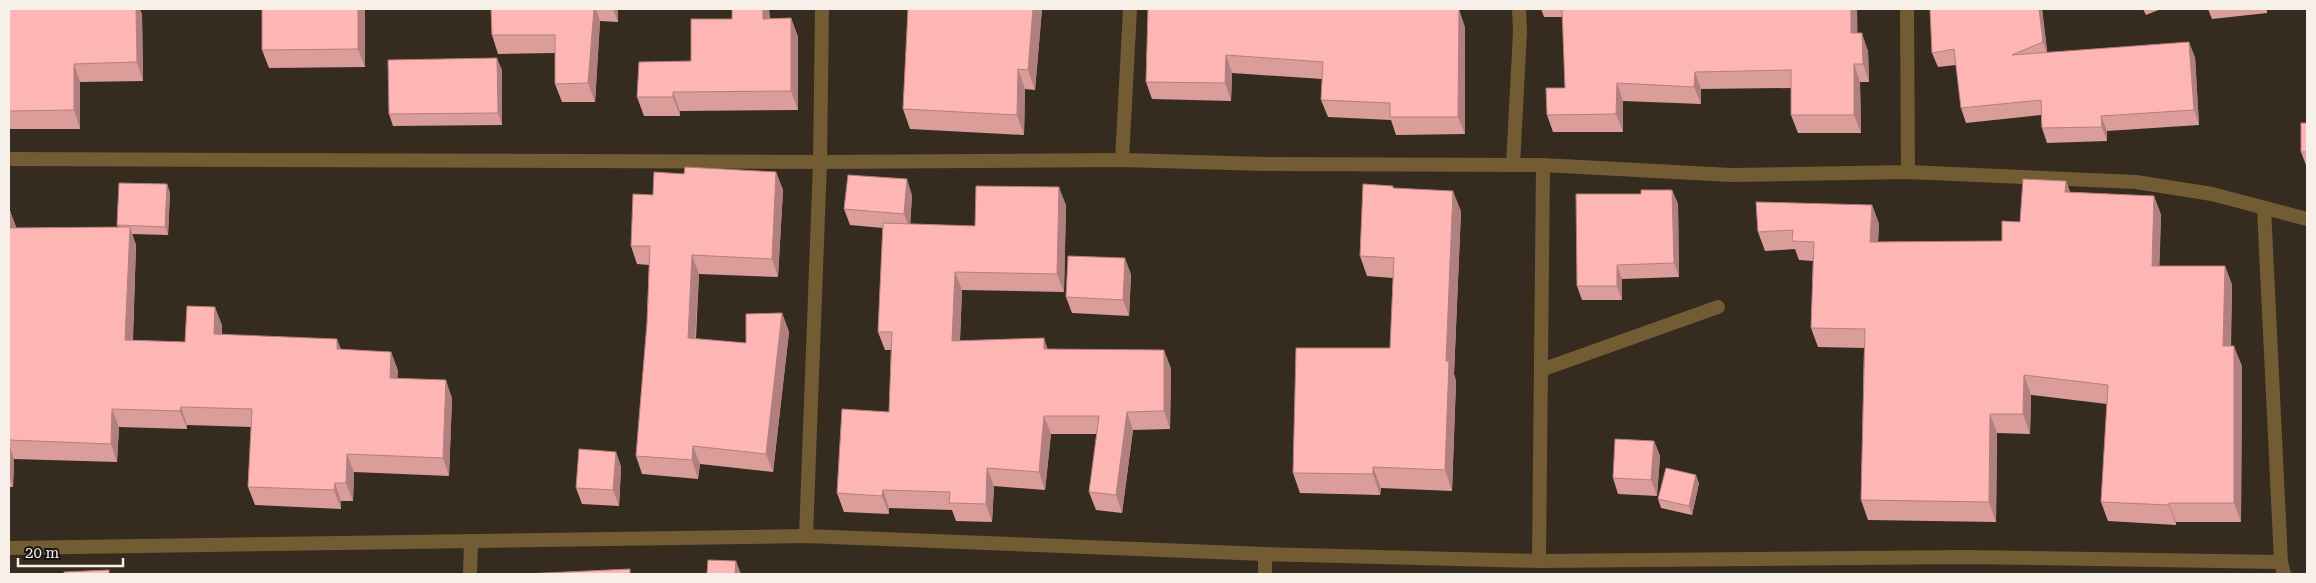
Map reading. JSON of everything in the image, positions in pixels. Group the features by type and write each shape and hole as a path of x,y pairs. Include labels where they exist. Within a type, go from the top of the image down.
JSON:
{"street":[{"path":"806,536 820,162 822,9"},
{"path":"1122,160 1130,9"},
{"path":"1512,165 1520,32 1519,9"},
{"path":"1907,9 1908,172"},
{"path":"9,159 820,162 1122,160 1265,164 1543,165 1731,175 1908,172 2136,182 2212,194 2307,219"},
{"path":"1539,561 1543,165"},
{"path":"9,548 806,536 1265,554 1539,561 1965,557 2283,568 2264,208"},
{"path":"1541,370 1718,307"},
{"path":"470,574 471,541"},
{"path":"1265,554 1265,574"}],"building":[{"path":"9,9 136,9 137,62 74,64 74,110 9,111"},
{"path":"262,9 358,9 358,49 262,50"},
{"path":"491,9 594,9 588,83 555,84 555,35 492,35"},
{"path":"732,9 763,9 763,19 791,18 791,91 673,92 673,97 637,97 639,62 691,61 691,19 732,19"},
{"path":"908,9 1033,9 1028,70 1018,69 1017,115 903,109"},
{"path":"1148,9 1459,9 1458,117 1390,117 1390,103 1321,100 1323,62 1226,55 1225,83 1146,82"},
{"path":"1562,9 1851,9 1851,33 1862,33 1863,64 1854,64 1854,115 1791,115 1791,70 1695,72 1694,87 1617,83 1616,114 1547,115 1546,88 1565,88"},
{"path":"1930,9 2039,9 2043,42 2012,55 2189,42 2194,110 2101,116 2102,127 2042,128 2041,100 1961,108 1954,49 1932,53"},
{"path":"497,58 498,113 389,114 388,60"},
{"path":"2301,123 2307,123 2307,152 2301,152"},
{"path":"685,167 776,172 772,259 692,255 688,338 746,343 746,314 782,313 766,454 693,446 692,460 636,456 647,323 650,246 631,246 633,194 653,195 654,172 684,174"},
{"path":"848,175 907,179 904,214 844,209"},
{"path":"2023,179 2066,181 2065,192 2154,196 2152,266 2225,266 2223,346 2234,346 2234,503 2169,503 2169,505 2101,502 2108,385 2024,375 2023,414 1990,414 1989,502 1861,500 1865,329 1811,328 1814,242 1792,241 1793,230 1758,232 1756,202 1872,205 1870,242 2002,241 2002,221 2020,222"},
{"path":"119,183 167,184 165,227 117,225"},
{"path":"1363,184 1393,186 1393,188 1453,191 1446,361 1449,361 1445,470 1373,467 1373,474 1293,473 1296,348 1390,348 1394,258 1360,256"},
{"path":"976,186 1059,187 1057,274 955,272 952,341 1044,338 1044,349 1164,350 1164,411 1127,412 1116,495 1089,492 1099,416 1044,416 1039,472 987,468 986,504 949,503 950,492 883,490 882,496 837,493 842,409 889,412 892,332 878,332 883,223 975,226"},
{"path":"1641,190 1672,190 1674,263 1617,265 1617,286 1577,286 1576,194 1641,194"},
{"path":"130,227 125,340 185,342 187,306 215,307 214,334 337,339 337,349 391,352 390,378 446,380 443,458 347,454 346,483 335,483 334,490 248,487 252,409 181,407 180,411 112,409 111,444 9,440 9,228"},
{"path":"1068,256 1125,258 1123,300 1066,297"},
{"path":"1615,439 1654,441 1651,480 1613,478"},
{"path":"579,449 616,452 613,490 576,488"},
{"path":"1666,468 1696,475 1689,506 1658,499"},
{"path":"708,560 736,561 735,574 707,574"},
{"path":"630,569 630,574 523,574"},
{"path":"109,570 109,574 64,574 64,572"}]}
